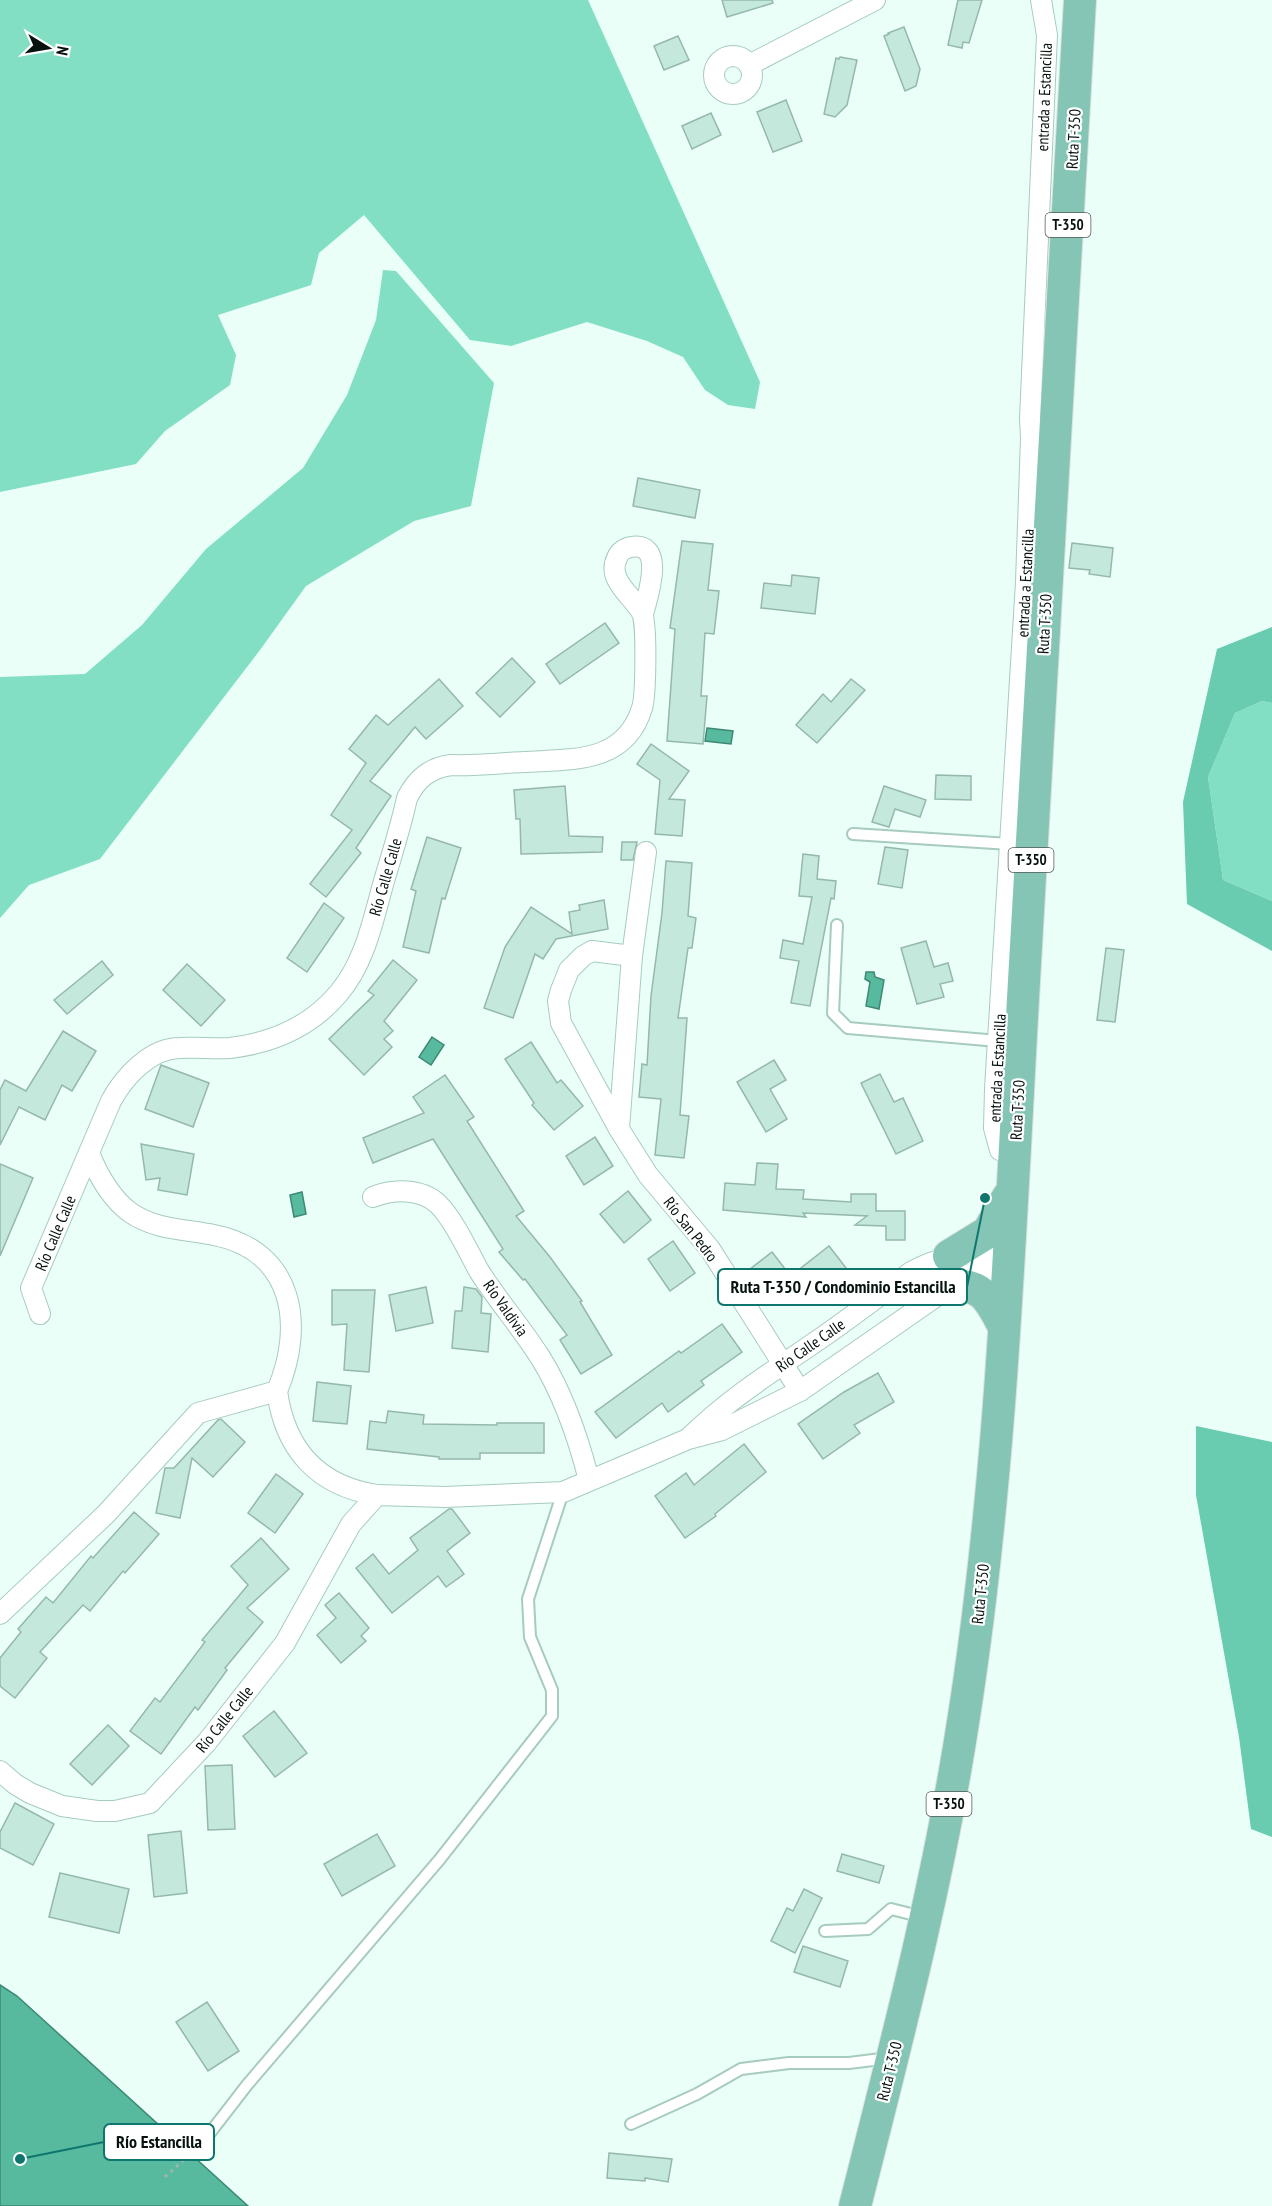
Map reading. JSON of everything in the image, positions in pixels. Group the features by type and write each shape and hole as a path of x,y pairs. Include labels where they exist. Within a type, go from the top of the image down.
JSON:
{"main road":[{"name":"Ruta T-350","path":"855,2206 926,1918 954,1782 974,1645 993,1480 1014,1157 1043,444 1080,0"},
{"path":"1004,1325 992,1304 978,1290 958,1285 949,1271 988,1232 1012,1188"}],"street":[{"path":"749,64 875,0"},
{"name":"entrada a Estancilla","path":"1014,1157 1000,1150 994,1128 1026,582 1043,444 1030,419 1047,35 1041,0"},
{"name":"Río Calle Calle","path":"40,1314 31,1288 118,1088 132,1072 150,1058 178,1048 228,1048 261,1043 279,1037 313,1018 338,995 364,950 407,798 418,780 426,774 434,769 451,765 588,758 611,749 621,741 637,721 645,696 643,614"},
{"path":"620,1129 633,956 646,852"},
{"name":"Río San Pedro","path":"633,956 592,951 569,970 558,1001 561,1023 648,1175 710,1249 800,1391"},
{"name":"Río Calle Calle","path":"89,1153 107,1187 130,1212 162,1227 230,1239 255,1253 274,1270 283,1281 291,1325 288,1359 277,1391 283,1422 289,1437 319,1473 339,1485 377,1495 445,1497 563,1492 688,1439 722,1430 800,1391 949,1271"},
{"name":"Río Valdivia","path":"373,1197 383,1193 405,1191 428,1198 438,1204 552,1379 572,1422 589,1480"},
{"name":"Río Calle Calle","path":"949,1271 957,1280 977,1271 994,1270 1008,1261"},
{"name":"Río Calle Calle","path":"688,1439 740,1392 925,1264 949,1271 1008,1261"},
{"path":"0,1614 106,1514 198,1413 277,1391"},
{"name":"Río Calle Calle","path":"0,1771 30,1793 62,1806 115,1811 150,1803 207,1742 285,1643 351,1524 377,1495"}],"lane":[{"path":"853,834 1010,844"},
{"path":"837,925 833,1013 848,1028 998,1041"},
{"path":"207,2138 247,2085 440,1859 552,1716 552,1690 530,1637 528,1599 563,1492"},
{"path":"825,1931 868,1929 891,1909 926,1918"},
{"path":"631,2124 697,2094 741,2069 789,2063 849,2063 892,2058"}],"path":[{"path":"165,2177 207,2138"}],"shaded area":[{"path":"0,0 588,0 760,382 755,409 728,405 705,390 683,357 647,341 587,322 511,346 470,340 364,215 319,253 311,285 218,315 236,355 230,385 165,431 136,464 0,492"},
{"path":"383,270 396,271 494,383 471,506 414,521 306,586 260,650 100,859 29,885 0,918 0,677 85,674 142,625 206,549 303,468 347,395 376,320"},
{"path":"1272,627 1272,703 1262,701 1235,713 1208,777 1223,880 1272,901 1272,951 1187,904 1183,802 1217,649"},
{"path":"1262,701 1272,703 1272,901 1223,880 1208,777 1235,713"},
{"path":"707,728 733,731 731,744 705,741"},
{"path":"866,972 874,972 875,977 884,980 879,1009 866,1006 870,982 865,979"},
{"path":"432,1037 444,1045 431,1065 419,1057"},
{"path":"302,1192 306,1214 294,1217 290,1195"},
{"path":"1196,1426 1272,1442 1272,1837 1251,1829 1239,1737 1196,1495"},
{"path":"0,1985 17,1996 248,2206 0,2206"}],"building":[{"path":"722,0 772,0 773,3 727,17"},
{"path":"958,0 982,0 969,43 963,42 962,48 948,45"},
{"path":"904,27 920,69 916,86 905,91 884,36"},
{"path":"678,36 689,60 664,70 654,46"},
{"path":"836,58 857,60 847,105 835,117 824,114"},
{"path":"786,100 802,141 773,152 757,112"},
{"path":"711,113 721,135 692,149 682,126"},
{"path":"638,478 700,490 695,518 633,506"},
{"path":"682,541 713,544 708,590 719,591 714,634 705,633 701,696 707,696 703,744 667,741 675,629 670,628"},
{"path":"1072,543 1113,548 1110,577 1089,574 1090,570 1069,568"},
{"path":"792,575 819,578 815,614 761,608 764,583 791,586"},
{"path":"605,623 619,643 560,684 546,664"},
{"path":"512,658 535,682 500,717 476,693"},
{"path":"439,679 463,706 426,739 415,727 370,781 391,796 356,848 361,853 326,897 310,884 352,830 331,815 366,763 349,749 376,715 388,725"},
{"path":"851,679 865,690 817,743 796,725 823,694 831,702"},
{"path":"651,744 689,771 669,799 685,800 682,836 655,834 660,780 637,764"},
{"path":"936,775 971,776 971,800 935,799"},
{"path":"565,786 569,836 603,837 602,852 521,854 520,819 516,819 514,790"},
{"path":"884,786 926,800 920,817 895,809 889,827 872,822"},
{"path":"427,837 461,848 445,899 442,898 429,953 403,947 416,891 411,889"},
{"path":"622,842 637,842 633,860 621,860"},
{"path":"885,847 908,850 902,888 878,884"},
{"path":"803,854 819,856 817,879 836,881 810,1006 791,1003 799,961 780,958 783,940 803,944 812,897 799,896"},
{"path":"666,861 692,863 688,916 696,918 692,948 688,948 678,1018 687,1018 680,1115 689,1116 684,1158 655,1155 661,1099 639,1097 642,1064 647,1065 651,996"},
{"path":"604,900 608,929 556,939 543,959 535,954 513,1018 484,1008 505,947 531,907 572,934 569,912 580,910 579,905"},
{"path":"324,903 344,918 307,972 287,958"},
{"path":"926,941 934,967 948,963 953,981 940,984 944,997 917,1004 901,948"},
{"path":"1106,948 1124,950 1115,1022 1097,1020"},
{"path":"393,960 417,980 384,1021 393,1031 384,1039 392,1047 364,1075 329,1039 374,995 368,991"},
{"path":"102,961 113,975 67,1014 54,1000"},
{"path":"187,964 225,1000 201,1026 163,990"},
{"path":"63,1031 96,1051 72,1091 62,1085 45,1120 19,1107 0,1145 0,1090 5,1080 26,1091"},
{"path":"531,1042 557,1083 561,1080 583,1106 554,1130 532,1105 534,1103 505,1059"},
{"path":"774,1060 786,1080 770,1089 787,1119 766,1132 737,1082"},
{"path":"161,1065 209,1083 193,1127 145,1109"},
{"path":"880,1074 894,1102 903,1098 923,1141 896,1154 861,1083"},
{"path":"445,1075 474,1117 467,1121 524,1211 516,1216 582,1301 580,1302 612,1355 581,1374 560,1340 567,1335 525,1279 523,1280 499,1252 503,1249 433,1139 373,1163 363,1138 424,1113 413,1097"},
{"path":"595,1137 613,1166 584,1185 566,1156"},
{"path":"141,1144 194,1154 187,1195 158,1190 160,1178 146,1180"},
{"path":"757,1163 778,1164 776,1189 804,1190 803,1199 851,1202 851,1194 876,1194 876,1211 905,1211 905,1240 886,1240 886,1226 855,1225 867,1216 803,1213 806,1217 723,1210 725,1183 755,1185"},
{"path":"0,1164 33,1178 0,1256"},
{"path":"628,1191 651,1220 624,1243 600,1214"},
{"path":"673,1241 695,1273 670,1291 648,1259"},
{"path":"829,1246 853,1277 825,1299 801,1268"},
{"path":"772,1252 789,1274 758,1298 741,1276"},
{"path":"426,1287 433,1323 396,1331 389,1295"},
{"path":"464,1287 476,1289 482,1297 481,1313 491,1314 488,1352 452,1348 455,1311 462,1311"},
{"path":"332,1290 375,1290 369,1372 344,1370 347,1324 332,1325"},
{"path":"722,1324 742,1352 701,1381 704,1385 668,1412 662,1403 616,1438 595,1412 679,1351 681,1353"},
{"path":"878,1373 894,1402 854,1425 860,1433 823,1459 798,1424 844,1392"},
{"path":"317,1382 351,1386 347,1424 313,1421"},
{"path":"388,1411 424,1415 423,1424 544,1423 544,1453 480,1453 480,1459 439,1459 439,1457 367,1449 370,1421 386,1423"},
{"path":"221,1419 245,1442 213,1477 192,1458 180,1518 156,1513 165,1468 174,1468"},
{"path":"744,1444 766,1472 715,1514 716,1516 685,1538 655,1496 686,1473 694,1485"},
{"path":"276,1474 303,1494 275,1533 248,1513"},
{"path":"452,1509 470,1533 447,1551 464,1574 446,1587 438,1576 392,1613 356,1568 373,1554 389,1574 418,1550 410,1538"},
{"path":"134,1512 159,1534 125,1573 123,1571 90,1611 83,1605 40,1652 47,1658 15,1698 0,1686 0,1658 21,1632 18,1629 46,1597 53,1603 91,1556 93,1558"},
{"path":"261,1538 289,1569 247,1608 263,1622 225,1668 227,1670 198,1710 195,1707 161,1754 130,1731 155,1698 160,1702 205,1642 202,1640 248,1585 231,1566"},
{"path":"339,1593 369,1628 361,1636 366,1641 341,1663 317,1635 336,1618 325,1605"},
{"path":"274,1711 307,1753 275,1777 243,1736"},
{"path":"108,1725 129,1746 92,1785 70,1764"},
{"path":"232,1765 235,1829 208,1830 205,1766"},
{"path":"15,1803 54,1824 33,1865 0,1848 0,1832"},
{"path":"181,1831 187,1893 154,1897 148,1835"},
{"path":"377,1834 395,1866 342,1896 324,1864"},
{"path":"842,1854 884,1866 879,1883 837,1871"},
{"path":"60,1873 129,1889 119,1933 49,1917"},
{"path":"804,1889 822,1898 795,1953 771,1941 787,1908 793,1911"},
{"path":"803,1946 848,1961 840,1987 794,1972"},
{"path":"207,2002 239,2051 208,2071 176,2022"},
{"path":"609,2153 672,2159 668,2182 645,2178 645,2181 607,2178"}],"place":[{"name":"Ruta T-350 / Condominio Estancilla","path":"985,1198"},
{"name":"Río Estancilla","path":"20,2159"}]}
